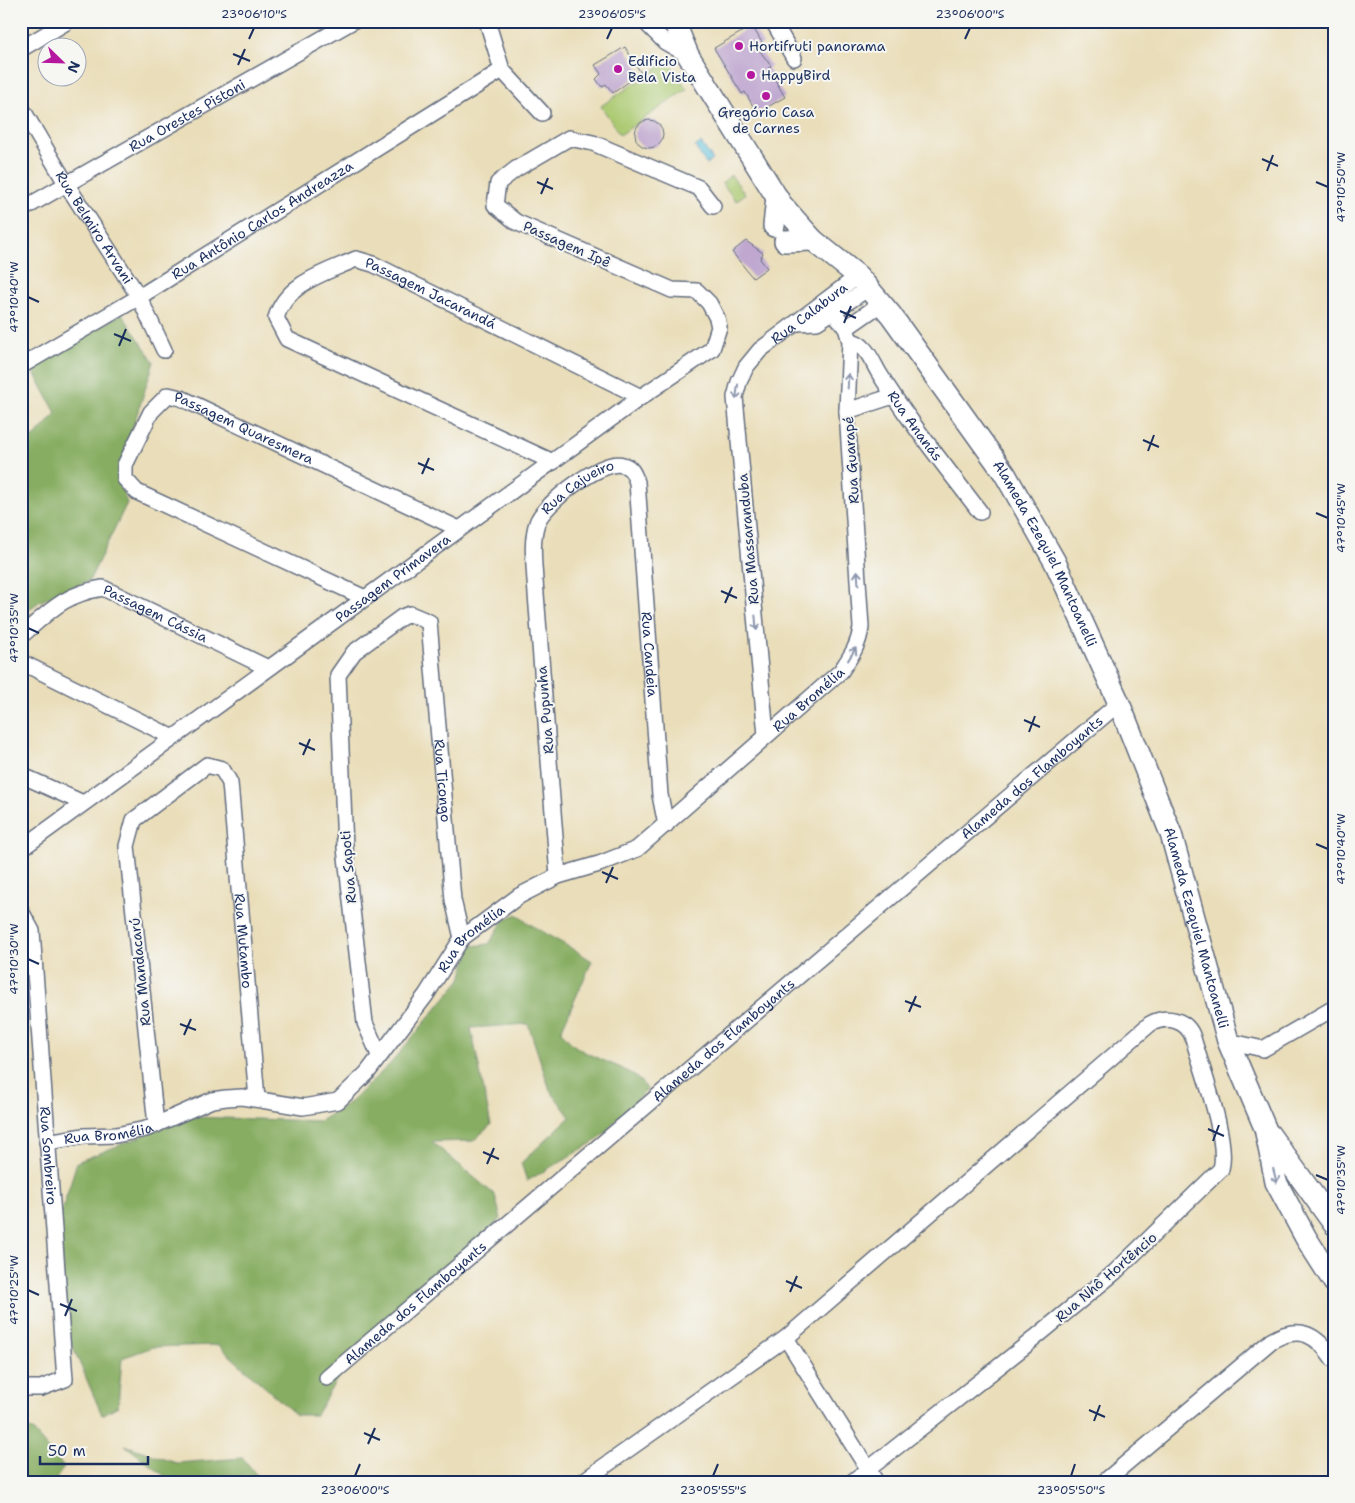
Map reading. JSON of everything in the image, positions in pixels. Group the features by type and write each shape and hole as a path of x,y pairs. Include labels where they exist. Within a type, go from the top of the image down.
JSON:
{"main road":[{"name":"Alameda Ezequiel Mantoanelli","path":"674,21 688,55 777,197 798,225 813,240 870,289 1005,474 1054,562 1120,702 1171,834 1228,1041 1265,1128 1276,1182 1306,1238 1334,1282"},
{"path":"777,197 779,234 813,240"},
{"name":"Alameda Ezequiel Mantoanelli","path":"1265,1128 1333,1223"},
{"path":"1306,1238 1333,1223"}],"street":[{"path":"21,50 68,21"},
{"name":"Rua Orestes Pistoni","path":"21,210 353,21"},
{"path":"487,21 502,70 542,113"},
{"name":"Alameda Ezequiel Mantoanelli","path":"644,21 665,42 688,55"},
{"path":"773,21 794,58"},
{"name":"Rua Antônio Carlos Andreazza","path":"21,366 139,297 502,70"},
{"name":"Rua Belmiro Arvani","path":"21,106 67,185 139,297 164,350"},
{"name":"Passagem Ipê","path":"697,291 672,290 516,222 496,205 498,183 516,169 569,138 593,143 699,188 713,206"},
{"name":"Passagem Jacarandá","path":"553,462 287,339 276,318 280,304 292,290 356,259 373,264 641,396"},
{"path":"848,335 870,289"},
{"name":"Rua Calabura","path":"760,350 796,323 829,306 870,289"},
{"name":"Passagem Primavera","path":"21,849 641,396 712,349 719,327 717,318 709,303 697,291"},
{"path":"829,306 848,335"},
{"name":"Rua Ananás","path":"848,335 867,352 893,396 980,512"},
{"name":"Rua Guarapé","path":"848,335 848,411 861,627"},
{"name":"Rua Massaranduba","path":"760,350 746,367 738,382 735,396 766,735"},
{"name":"Passagem Quaresmera","path":"365,598 137,492 125,479 125,465 151,412 168,395 181,398 459,529"},
{"path":"848,411 893,396"},
{"name":"Rua Cajueiro","path":"534,543 537,523 544,510 594,471 613,463 624,465 632,470 637,482"},
{"name":"Rua Candeia","path":"637,482 659,776 666,825"},
{"name":"Rua Pupunha","path":"534,543 535,581 558,876"},
{"name":"Passagem Cássia","path":"21,636 62,601 81,591 103,588 268,668"},
{"name":"Rua Ticongo","path":"338,675 354,652 402,617 410,614 429,622 453,900 462,938"},
{"name":"Rua Bromélia","path":"47,1142 84,1136 116,1135 156,1125 212,1100 242,1097 303,1107 338,1101 368,1073 379,1055 426,995 462,938 519,896 558,876 600,864 637,849 841,671 855,652 860,640 861,627"},
{"path":"21,662 172,737"},
{"name":"Rua Sapoti","path":"338,675 345,848 366,1024 379,1055"},
{"name":"Alameda dos Flamboyants","path":"327,1378 1120,702"},
{"name":"Rua Mandacarú","path":"156,1125 127,846 134,820 207,765 222,769 230,783"},
{"path":"21,775 83,803"},
{"name":"Rua Mutambo","path":"230,783 257,1099"},
{"name":"Rua Sombreiro","path":"21,911 32,930 65,1379 41,1388 21,1388"},
{"path":"1228,1041 1263,1049 1334,1008"},
{"name":"Rua Nhô Hortêncio","path":"786,1338 1150,1024 1159,1019 1169,1018 1191,1033 1224,1151 1221,1169 1115,1272 872,1476 852,1482"},
{"path":"1104,1482 1271,1341 1285,1333 1298,1332 1315,1338 1324,1346 1334,1360"},
{"path":"582,1482 786,1338 872,1476"}],"green space":[{"path":"668,61 687,89 620,135 601,106"},
{"path":"731,175 745,194 736,201 722,183"},
{"path":"122,314 154,362 117,476 127,503 89,581 39,602 21,615 21,443 35,436 56,413 30,365"},
{"path":"516,914 534,927 592,961 561,1031 575,1046 624,1069 647,1089 599,1139 527,1181 521,1163 570,1117 550,1090 528,1024 471,1028 491,1125 473,1141 432,1142 495,1195 501,1219 355,1348 316,1415 296,1415 218,1345 153,1347 122,1358 118,1406 102,1415 65,1329 60,1216 77,1162 190,1117 320,1121 350,1102 390,1064 461,979 471,946 489,944 503,921"},
{"path":"21,1428 32,1430 64,1467 54,1482 21,1482"},
{"path":"125,1445 176,1463 243,1458 262,1482 172,1482"}],"water":[{"path":"701,143 713,160 706,164 695,147"}],"building":[{"path":"752,26 763,44 757,47 771,66 768,68 785,97 757,113 745,92 742,94 714,48"},
{"name":"Edificio Bela Vista","path":"625,47 641,73 613,93 606,84 602,87 596,79 601,74 595,65"},
{"path":"649,120 659,124 663,134 659,144 649,148 639,144 635,134 639,124"},
{"path":"746,241 763,253 760,259 767,268 753,278 732,252"}],"place":[{"name":"Hortifruti panorama","path":"739,46"},
{"name":"Edificio Bela Vista","path":"618,69"},
{"name":"HappyBird","path":"751,75"},
{"name":"Gregório Casa de Carnes","path":"766,96"}]}
